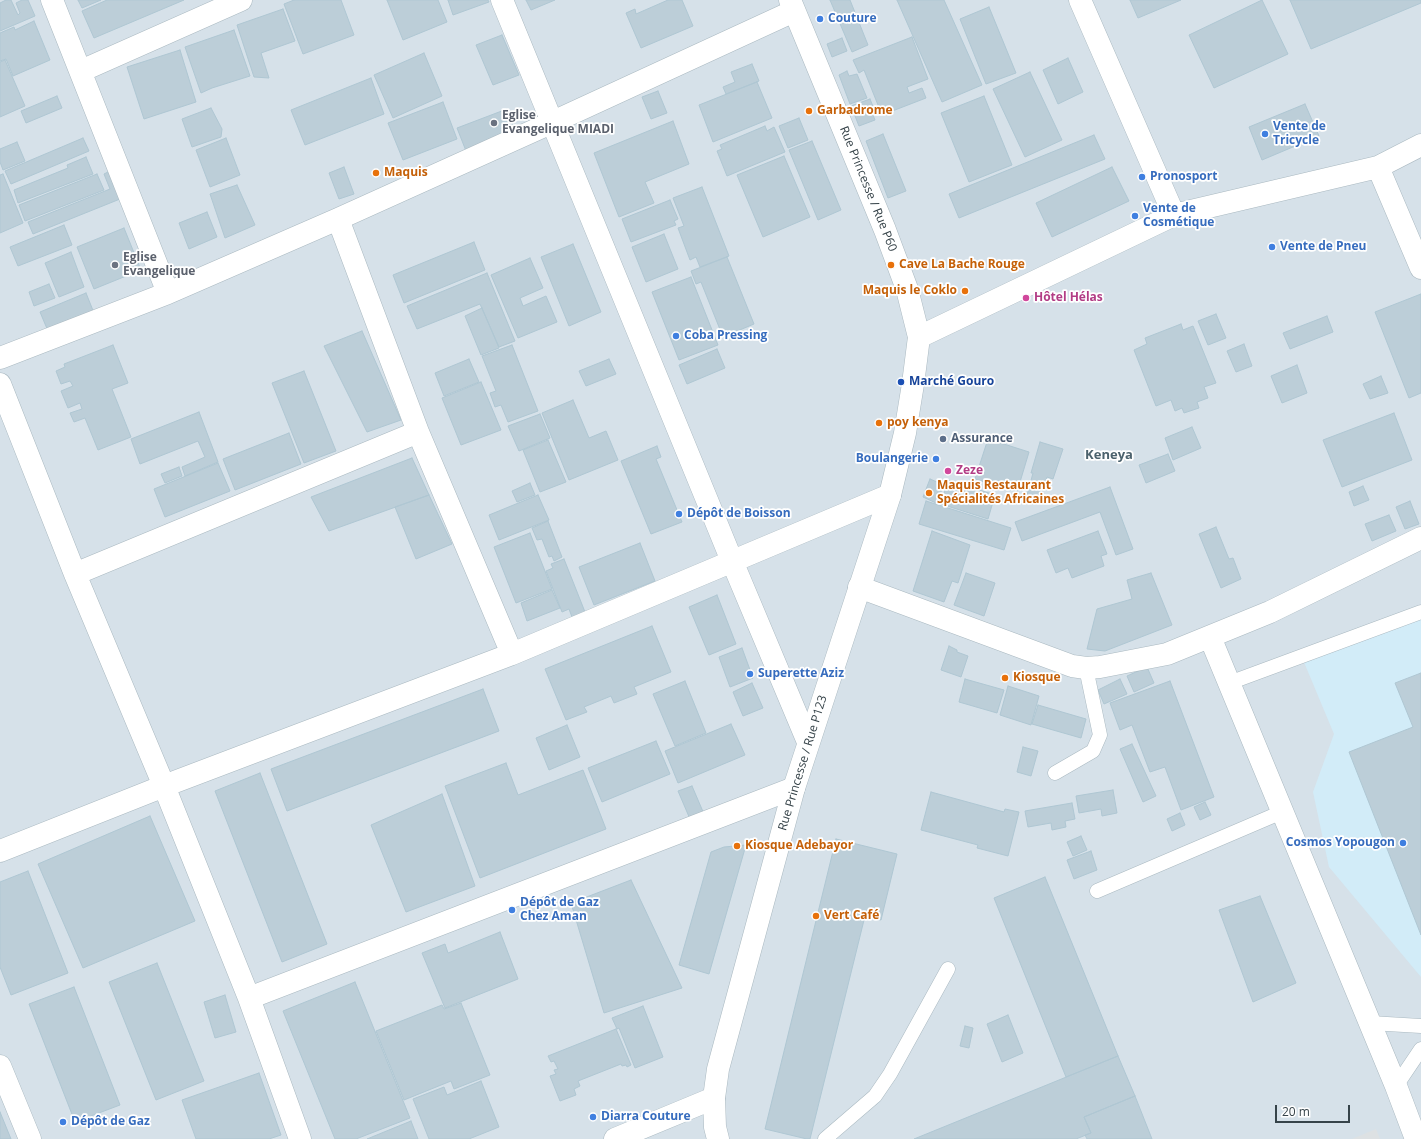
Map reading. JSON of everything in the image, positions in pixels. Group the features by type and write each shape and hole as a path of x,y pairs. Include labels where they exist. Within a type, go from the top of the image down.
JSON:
{"street":[{"path":"52,0 168,293"},
{"path":"81,71 241,0"},
{"path":"502,0 732,561 808,742"},
{"path":"1080,0 1174,215"},
{"path":"0,358 168,293 338,219 553,122 792,5"},
{"name":"Rue Princesse / Rue P60","path":"792,5 885,230 904,281 919,337"},
{"path":"919,337 1174,215 1378,167 1421,145"},
{"path":"1378,167 1421,268"},
{"path":"338,219 418,432 512,654"},
{"name":"Rue Princesse / Rue P123","path":"718,1139 715,1127 714,1098 718,1069 794,788 890,494 905,433 919,337"},
{"path":"0,384 74,574 164,786 249,998 300,1139"},
{"path":"74,574 418,432"},
{"path":"0,851 164,786 512,654 890,494"},
{"path":"859,587 1072,666 1086,668 1100,667 1167,654 1270,612 1421,538"},
{"path":"1210,636 1396,1086 1416,1139"},
{"path":"249,998 794,788"},
{"path":"0,1066 30,1139"},
{"path":"616,1139 714,1098"}],"lane":[{"path":"1229,683 1421,612"},
{"path":"1055,773 1092,751 1100,735 1086,668"},
{"path":"1097,891 1282,812"},
{"path":"825,1139 875,1096 890,1074 948,970"},
{"path":"1370,1023 1421,1026"},
{"path":"1396,1086 1421,1050"}],"shaded area":[{"path":"0,0 1421,0 1421,1139 0,1139"},
{"path":"1421,605 1421,977 1329,867 1313,792 1334,734 1301,655"},
{"path":"1376,1129 1380,1139 1352,1139"}],"building":[{"path":"6,0 11,0 18,15 20,13 16,3 22,0 28,0 35,16 0,31 0,3"},
{"path":"78,0 101,0 82,8"},
{"path":"107,0 184,0 94,38 82,11"},
{"path":"294,0 341,0 354,35 303,54 284,4"},
{"path":"387,0 438,0 447,22 403,40"},
{"path":"448,0 488,0 489,2 453,15"},
{"path":"526,0 555,0 531,10"},
{"path":"668,0 682,0 693,26 641,48 626,13 635,9 636,14"},
{"path":"830,0 850,0 868,45 852,52"},
{"path":"897,0 944,0 982,85 942,102"},
{"path":"1130,0 1181,0 1138,18"},
{"path":"1262,0 1288,54 1214,88 1189,35"},
{"path":"1290,0 1421,0 1421,3 1311,49"},
{"path":"989,7 1016,73 986,84 960,19"},
{"path":"283,9 295,41 261,53 269,78 254,77 237,25"},
{"path":"34,21 50,60 13,76 6,59 0,61 0,33 14,27 15,30"},
{"path":"234,30 250,76 201,93 185,47"},
{"path":"502,35 519,75 493,85 476,45"},
{"path":"912,37 928,79 907,87 909,93 922,88 926,98 882,115 864,70 859,73 853,60"},
{"path":"842,38 847,51 832,57 827,44"},
{"path":"180,50 196,102 144,119 127,67"},
{"path":"424,53 442,96 393,118 374,75"},
{"path":"1068,58 1083,92 1058,104 1043,70"},
{"path":"5,60 25,106 0,117 0,62"},
{"path":"752,64 759,81 726,94 723,87 735,82 731,72"},
{"path":"847,71 849,76 857,74 867,98 850,104 839,75"},
{"path":"1030,72 1062,140 1025,157 993,89"},
{"path":"371,78 384,114 305,145 291,110"},
{"path":"757,82 772,118 713,142 699,105"},
{"path":"658,91 667,113 651,119 642,97"},
{"path":"57,96 62,108 26,123 21,111"},
{"path":"984,96 1012,165 969,182 941,113"},
{"path":"870,99 874,109 871,110 875,120 859,126 851,106"},
{"path":"443,102 457,139 403,160 388,123"},
{"path":"1305,104 1319,136 1262,160 1249,127"},
{"path":"211,108 222,129 221,137 192,147 182,119"},
{"path":"507,109 518,137 468,156 457,128"},
{"path":"799,118 808,140 788,148 779,126"},
{"path":"673,121 689,164 645,182 654,203 619,217 594,153"},
{"path":"765,126 767,131 774,127 785,152 727,176 717,151 722,149 720,145"},
{"path":"883,134 906,191 888,198 866,141"},
{"path":"1094,135 1105,159 959,218 949,194"},
{"path":"83,138 89,151 11,184 5,171"},
{"path":"226,138 240,175 210,187 196,150"},
{"path":"812,141 841,210 818,220 789,150"},
{"path":"17,142 25,161 3,170 0,162 0,149"},
{"path":"784,156 810,217 763,237 737,175"},
{"path":"86,157 93,174 18,203 14,190 68,168 67,165"},
{"path":"344,167 354,194 339,199 329,173"},
{"path":"1112,167 1129,201 1052,237 1036,203"},
{"path":"114,169 125,197 33,234 28,222 110,189 104,174"},
{"path":"3,174 23,223 0,233 0,175"},
{"path":"97,174 104,190 25,221 19,205"},
{"path":"237,185 255,225 225,238 210,194"},
{"path":"702,187 729,256 700,267 696,257 690,260 678,228 684,226 673,198"},
{"path":"670,200 678,219 674,221 676,225 631,242 622,219"},
{"path":"207,212 217,237 189,249 179,223"},
{"path":"64,225 72,245 18,266 10,247"},
{"path":"124,228 141,270 94,289 77,247"},
{"path":"664,234 678,269 646,282 632,247"},
{"path":"474,242 485,270 404,303 393,275"},
{"path":"573,244 601,312 569,326 541,257"},
{"path":"71,252 84,287 59,297 45,263"},
{"path":"727,257 754,324 723,337 701,282 696,284 691,271"},
{"path":"530,258 543,288 520,298 523,306 546,296 557,322 518,338 491,275"},
{"path":"487,273 515,341 499,347 480,304 417,329 407,306"},
{"path":"691,277 718,345 679,360 652,292"},
{"path":"49,284 55,298 34,306 29,292"},
{"path":"86,293 94,313 48,331 40,312"},
{"path":"1421,294 1421,393 1409,398 1375,312"},
{"path":"482,308 499,348 481,355 465,316"},
{"path":"1216,314 1226,338 1208,345 1198,321"},
{"path":"1327,316 1333,332 1290,349 1283,333"},
{"path":"1181,324 1183,330 1193,326 1216,383 1204,387 1208,398 1197,402 1199,408 1184,413 1182,408 1175,411 1171,400 1156,406 1134,350 1147,344 1145,338"},
{"path":"362,331 401,420 367,432 324,346"},
{"path":"1244,344 1252,366 1236,372 1227,351"},
{"path":"113,345 128,383 112,389 131,437 98,450 85,418 74,422 70,413 82,409 80,403 68,408 61,391 73,386 70,381 61,384 56,371 65,367 64,364"},
{"path":"512,345 538,411 508,422 501,405 495,407 490,393 496,391 482,356"},
{"path":"717,349 725,368 687,384 679,365"},
{"path":"469,359 479,382 444,396 435,373"},
{"path":"609,359 616,374 586,386 579,371"},
{"path":"1297,365 1307,393 1282,403 1271,376"},
{"path":"304,371 336,451 304,463 272,383"},
{"path":"1381,376 1388,393 1370,399 1363,384"},
{"path":"481,382 501,430 461,445 442,398"},
{"path":"573,400 589,438 606,431 618,460 569,480 542,413"},
{"path":"199,412 218,462 185,476 182,467 205,457 198,441 140,464 131,439"},
{"path":"1394,413 1412,460 1342,487 1323,440"},
{"path":"540,414 550,438 519,451 508,426"},
{"path":"1192,427 1201,448 1173,460 1165,438"},
{"path":"289,433 301,464 235,490 223,459"},
{"path":"988,439 1029,452 1017,492 975,479"},
{"path":"548,440 566,482 540,492 523,450"},
{"path":"1040,442 1063,449 1053,479 1047,477 1039,503 1026,499 1033,473 1031,473"},
{"path":"657,446 661,457 656,459 682,522 651,534 621,461"},
{"path":"1168,454 1175,471 1146,483 1139,465"},
{"path":"412,458 429,495 329,531 311,497"},
{"path":"218,463 230,491 165,517 154,489"},
{"path":"179,467 182,476 165,483 161,474"},
{"path":"930,479 944,485 936,503 923,497"},
{"path":"948,480 995,495 988,519 941,504"},
{"path":"530,483 535,495 517,502 512,491"},
{"path":"1363,486 1369,500 1354,506 1349,492"},
{"path":"1110,487 1133,549 1116,555 1100,512 1022,541 1015,522"},
{"path":"429,495 452,544 416,559 395,507"},
{"path":"538,495 549,520 499,540 489,515"},
{"path":"926,501 1011,528 1004,550 919,524"},
{"path":"1410,501 1419,524 1405,529 1396,507"},
{"path":"1389,515 1396,531 1372,541 1365,524"},
{"path":"548,521 562,557 554,561 552,556 549,557 542,539 537,540 532,528"},
{"path":"1216,527 1229,559 1233,558 1241,579 1221,588 1199,534"},
{"path":"932,531 970,545 958,583 952,581 944,602 913,591"},
{"path":"1098,531 1107,554 1101,556 1104,566 1072,578 1068,568 1056,573 1047,550"},
{"path":"530,533 552,589 516,603 494,547"},
{"path":"640,543 655,581 594,605 579,567"},
{"path":"564,559 585,612 572,617 569,609 562,612 546,571 553,568 551,564"},
{"path":"966,573 995,583 984,616 954,605"},
{"path":"1151,573 1172,625 1105,651 1087,649 1097,609 1132,599 1127,580"},
{"path":"552,590 560,608 527,621 521,603"},
{"path":"717,595 736,644 709,655 689,607"},
{"path":"652,626 671,672 634,687 637,694 614,703 611,696 584,707 587,712 566,720 545,669"},
{"path":"949,646 957,650 957,652 968,656 961,677 941,670"},
{"path":"742,648 753,678 730,687 719,657"},
{"path":"1147,667 1154,683 1134,692 1127,676"},
{"name":"Cosmos Yopougon","path":"1421,673 1421,935 1349,752 1413,727 1395,683"},
{"path":"965,679 1004,690 997,713 959,702"},
{"path":"1120,679 1127,694 1104,704 1098,690"},
{"path":"685,681 706,733 675,746 653,694"},
{"path":"1170,681 1214,797 1181,810 1165,767 1150,772 1132,725 1120,730 1110,703"},
{"path":"752,683 763,708 743,716 733,692"},
{"path":"1008,686 1039,696 1031,725 1000,715"},
{"path":"483,689 499,731 287,811 271,769"},
{"path":"1038,705 1086,719 1081,738 1032,724"},
{"path":"731,724 745,755 678,783 665,751"},
{"path":"567,725 580,757 549,770 536,738"},
{"path":"656,741 670,774 602,802 588,768"},
{"path":"1132,744 1156,796 1143,802 1120,749"},
{"path":"1023,747 1038,751 1031,776 1017,772"},
{"path":"506,763 518,795 583,770 606,829 480,878 445,786"},
{"path":"260,773 327,944 282,962 215,791"},
{"path":"692,786 704,814 690,819 678,791"},
{"path":"1113,790 1117,813 1102,816 1101,809 1079,813 1076,796"},
{"path":"931,792 1004,812 1005,809 1019,812 1008,856 977,848 978,845 921,830"},
{"path":"442,794 475,886 406,912 371,825"},
{"path":"1205,802 1211,815 1200,820 1194,807"},
{"path":"1072,803 1075,819 1065,821 1066,827 1052,830 1051,823 1028,827 1025,811"},
{"path":"1180,813 1185,825 1172,831 1167,819"},
{"path":"150,816 195,921 83,968 38,864"},
{"path":"1081,836 1087,850 1073,856 1067,842"},
{"path":"836,839 897,854 881,920 865,916 810,1139 807,1139 765,1129"},
{"path":"746,845 709,974 679,965 711,852 724,847"},
{"path":"1091,851 1097,870 1074,879 1067,860"},
{"path":"28,871 68,973 11,995 0,967 0,882"},
{"path":"1045,877 1118,1056 1066,1077 994,898"},
{"path":"631,880 682,988 604,1013 571,903"},
{"path":"1260,896 1296,983 1253,1002 1219,910"},
{"path":"500,932 518,979 445,1008 422,953 445,944 448,953"},
{"path":"157,963 204,1081 156,1100 109,982"},
{"path":"355,982 410,1118 356,1139 335,1139 283,1011"},
{"path":"74,987 120,1105 75,1122 29,1004"},
{"path":"225,995 236,1032 215,1038 204,1002"},
{"path":"461,1003 490,1075 454,1089 451,1081 404,1100 376,1031 442,1005 444,1009"},
{"path":"643,1006 663,1057 635,1068 619,1028 617,1029 612,1018"},
{"path":"1008,1015 1023,1053 1002,1062 987,1024"},
{"path":"965,1026 973,1028 969,1048 960,1046"},
{"path":"616,1029 631,1065 627,1067 626,1065 622,1066 621,1064 578,1081 580,1086 574,1089 576,1095 560,1101 550,1076 556,1074 554,1070 558,1069 554,1061 551,1062 548,1056"},
{"path":"1118,1056 1135,1096 1084,1117 1091,1133 1076,1139 914,1139"},
{"path":"259,1073 281,1135 269,1139 196,1139 182,1100"},
{"path":"481,1081 499,1127 469,1139 429,1139 413,1099 444,1087 447,1095"},
{"path":"1135,1096 1152,1139 1087,1139 1085,1135 1091,1133 1084,1117"},
{"path":"0,1112 11,1139 0,1139"},
{"path":"411,1121 418,1139 367,1139"}],"place":[{"name":"Couture","path":"820,19"},
{"name":"Garbadrome","path":"809,111"},
{"name":"Eglise Evangelique MIADI","path":"494,123"},
{"name":"Vente de Tricycle","path":"1265,134"},
{"name":"Maquis","path":"376,173"},
{"name":"Pronosport","path":"1142,177"},
{"name":"Vente de Cosmétique","path":"1135,216"},
{"name":"Vente de Pneu","path":"1272,247"},
{"name":"Eglise Evangelique","path":"115,265"},
{"name":"Cave La Bache Rouge","path":"891,265"},
{"name":"Maquis le Coklo","path":"965,291"},
{"name":"Hôtel Hélas","path":"1026,298"},
{"name":"Coba Pressing","path":"676,336"},
{"name":"Marché Gouro","path":"901,382"},
{"name":"poy kenya","path":"879,423"},
{"name":"Assurance","path":"943,439"},
{"name":"Boulangerie","path":"936,459"},
{"name":"Zeze","path":"948,471"},
{"name":"Maquis Restaurant Spécialités Africaines","path":"929,493"},
{"name":"Dépôt de Boisson","path":"679,514"},
{"name":"Superette Aziz","path":"750,674"},
{"name":"Kiosque","path":"1005,678"},
{"name":"Cosmos Yopougon","path":"1403,843"},
{"name":"Kiosque Adebayor","path":"737,846"},
{"name":"Dépôt de Gaz Chez Aman","path":"512,910"},
{"name":"Vert Café","path":"816,916"},
{"name":"Diarra Couture","path":"593,1117"},
{"name":"Dépôt de Gaz","path":"63,1122"}],"district":[{"name":"Keneya","path":"1109,455"}]}
